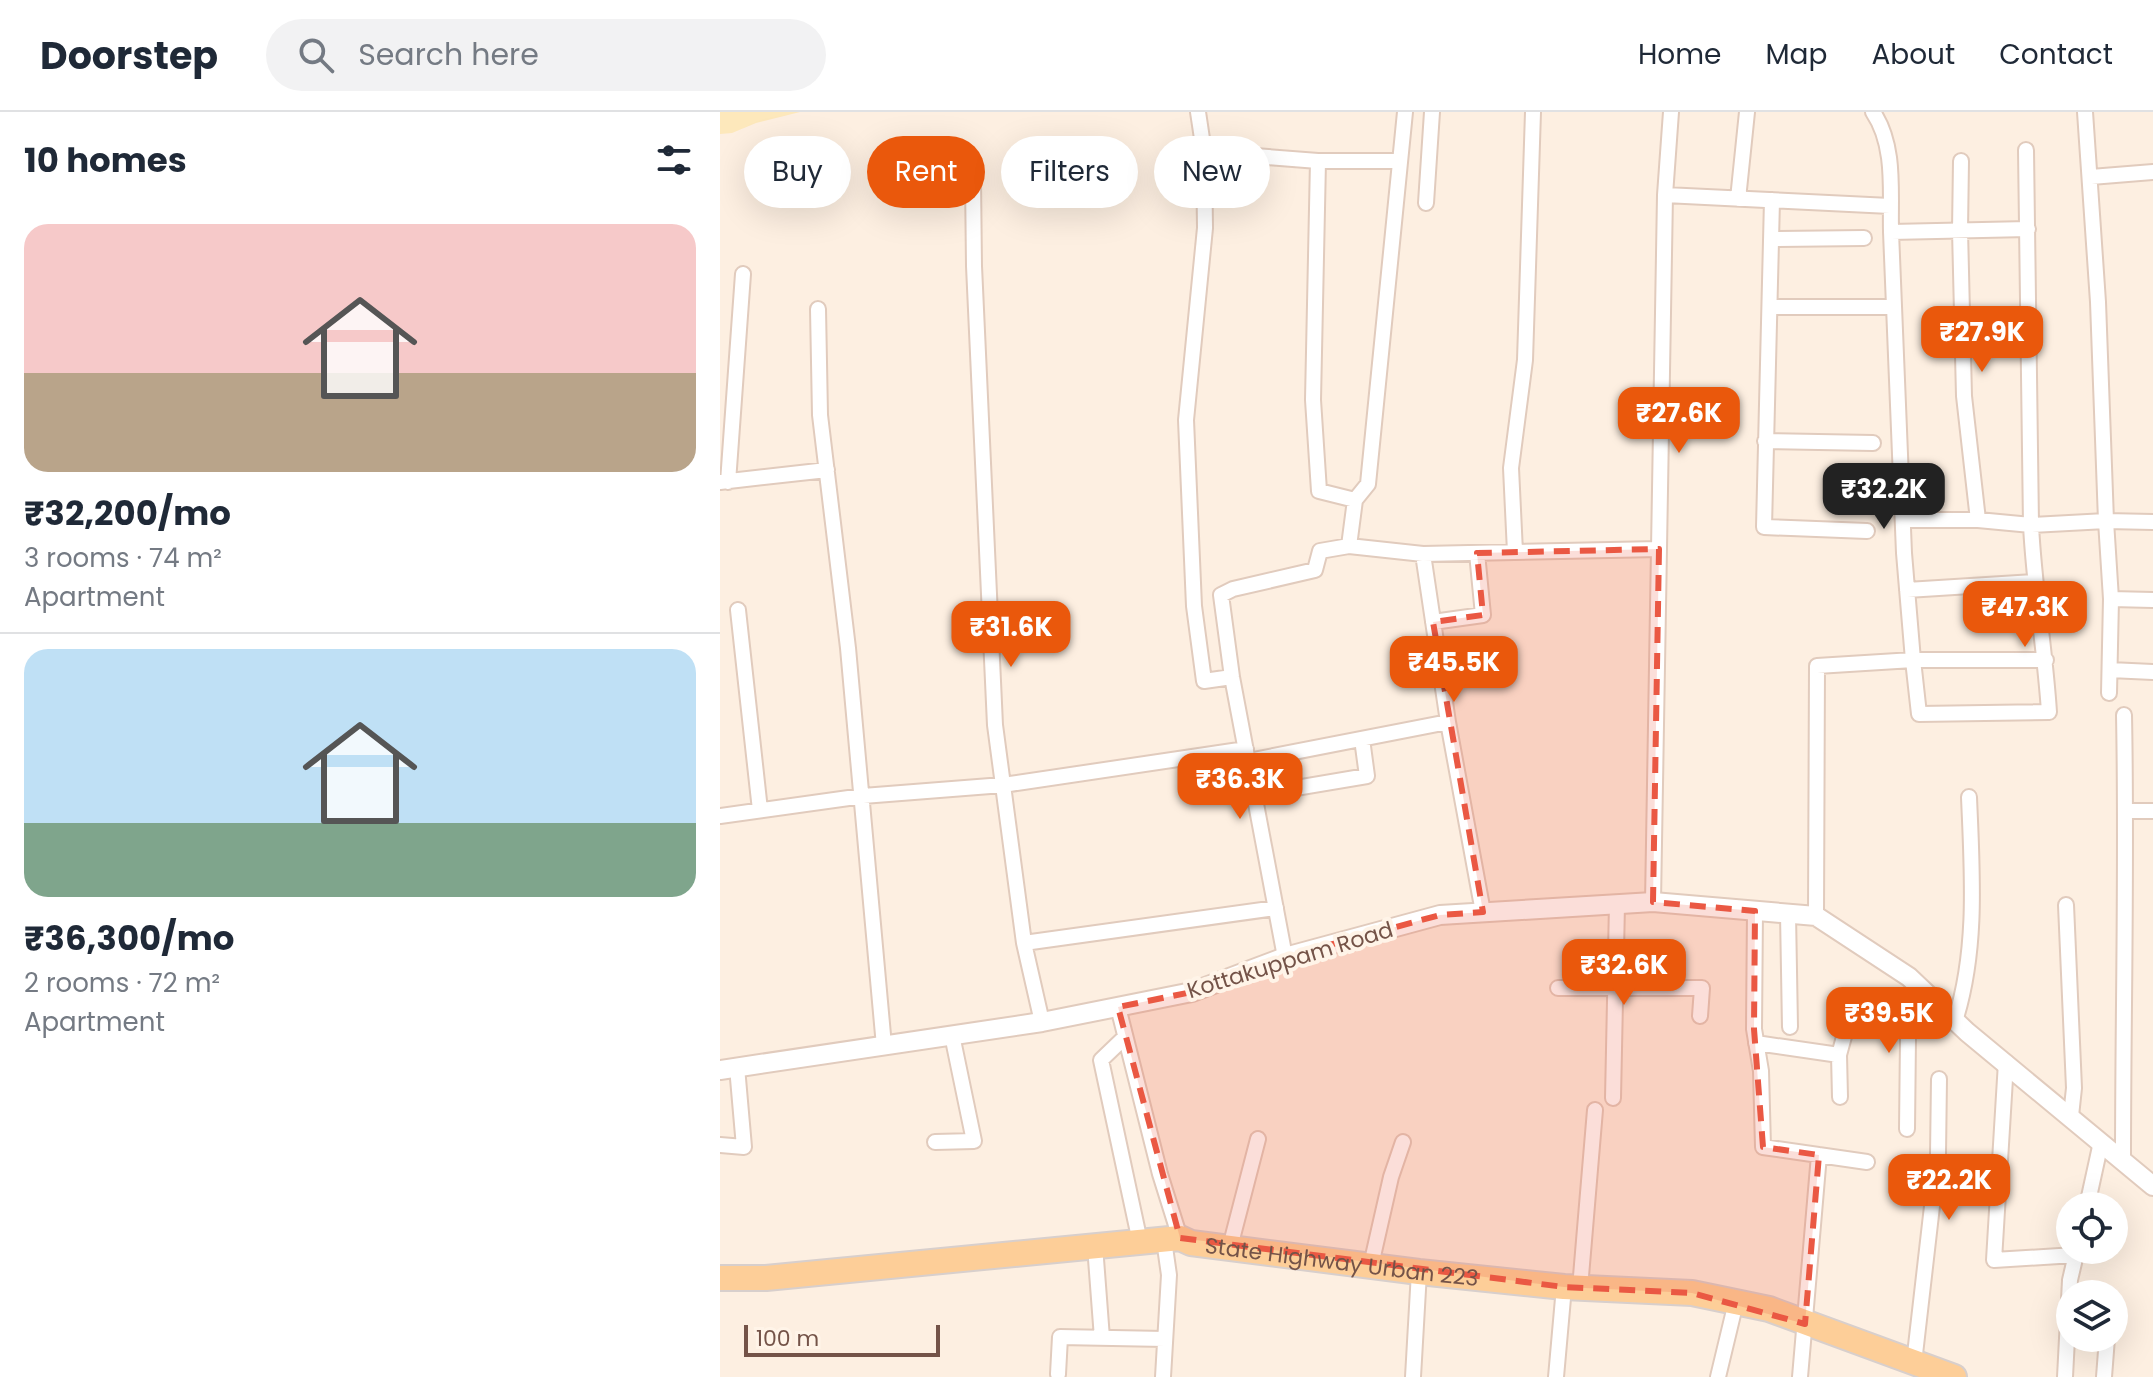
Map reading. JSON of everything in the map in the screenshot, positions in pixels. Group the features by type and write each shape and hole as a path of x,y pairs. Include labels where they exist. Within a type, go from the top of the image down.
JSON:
{"main road":[{"name":"State Highway Urban 223","path":"720,1278 766,1278 1172,1239 1419,1272 1572,1288 1692,1293 1769,1309 1954,1377"}],"street":[{"path":"1198,112 1202,136"},
{"path":"1349,546 1355,500 1368,484 1405,112"},
{"path":"1426,203 1432,112"},
{"path":"1515,552 1511,468 1525,360 1533,112"},
{"path":"1653,902 1665,195 1671,112"},
{"path":"1738,199 1747,112"},
{"path":"1873,112 1880,122 1889,150 1903,520 1919,714 2049,712 2046,660 2034,582 2031,525 2026,150"},
{"path":"2085,112 2091,177 2111,599 2109,693"},
{"path":"1270,157 1400,161"},
{"path":"1318,161 1313,400 1319,491 1355,500"},
{"path":"1961,161 1964,396 1978,520"},
{"path":"2091,177 2153,172"},
{"path":"1665,195 1890,206"},
{"path":"1772,200 1764,527 1867,531"},
{"path":"973,208 993,694 1024,943 1042,1022"},
{"path":"1205,208 1186,420 1194,606 1204,681 1232,677"},
{"path":"1891,232 2028,229"},
{"path":"1771,239 1864,238"},
{"path":"743,274 724,482 827,470"},
{"path":"1771,307 1894,307"},
{"path":"818,309 820,415 863,796 884,1046"},
{"path":"1765,441 1873,443"},
{"path":"1903,520 1978,520 2031,525 2153,522"},
{"path":"1285,957 1232,677 1221,595 1233,589 1315,570 1320,551 1349,546 1423,554 1659,549"},
{"path":"1433,622 1483,615 1477,553"},
{"path":"1423,554 1448,722 1483,912"},
{"path":"1907,590 2034,582"},
{"path":"2111,599 2153,600"},
{"path":"738,610 760,810"},
{"path":"1816,916 1817,666 1913,660 2046,660"},
{"path":"2110,670 2153,672"},
{"path":"2123,1161 2122,969 2127,881 2124,715"},
{"path":"720,816 863,796 1003,785 1247,755 1362,739 1448,722"},
{"path":"1254,795 1367,776 1362,739"},
{"path":"1955,1021 1962,999 1971,922 1973,879 1969,797"},
{"path":"2126,811 2153,811"},
{"name":"Kottakuppam Road","path":"728,1068 1042,1022 1192,992 1285,957 1440,915 1653,902 1816,916 1909,977 1955,1021 2153,1186"},
{"path":"1613,1098 1617,904"},
{"path":"2066,905 2074,1088 2071,1116"},
{"path":"1024,943 1276,908"},
{"path":"1755,911 1754,1029 1761,1071 1763,1147 1867,1162"},
{"path":"1788,914 1790,1027"},
{"path":"1558,988 1702,988 1700,1016"},
{"path":"1907,1129 1908,1038 1921,988"},
{"path":"1118,1007 1160,1174 1172,1239 1163,1377"},
{"path":"1840,1097 1839,1055 1845,1033"},
{"path":"935,1142 974,1141 952,1035"},
{"path":"1125,1037 1101,1060 1140,1242"},
{"path":"1756,1043 1839,1055"},
{"path":"2006,1062 1994,1260 2056,1255"},
{"path":"720,1145 744,1147 728,1068"},
{"path":"1914,1363 1938,1154 1939,1079"},
{"path":"1556,1377 1572,1288 1595,1110"},
{"path":"1230,1247 1258,1139"},
{"path":"1371,1265 1391,1177 1403,1142"},
{"path":"2090,1192 2101,1142"},
{"path":"1800,1377 1819,1155"},
{"path":"1095,1246 1102,1338"},
{"path":"2065,1377 2074,1264"},
{"path":"1413,1377 1419,1272"},
{"path":"1718,1377 1736,1302"},
{"path":"1058,1374 1060,1337 1165,1339"},
{"path":"2104,1377 2106,1352"}],"highlighted area":[{"path":"1659,549 1653,902 1755,911 1754,1029 1763,1147 1819,1155 1805,1324 1692,1293 1564,1287 1180,1238 1118,1007 1192,992 1285,957 1440,915 1483,912 1433,622 1483,615 1477,553"}],"sand":[{"path":"720,112 800,112 720,134"}]}
